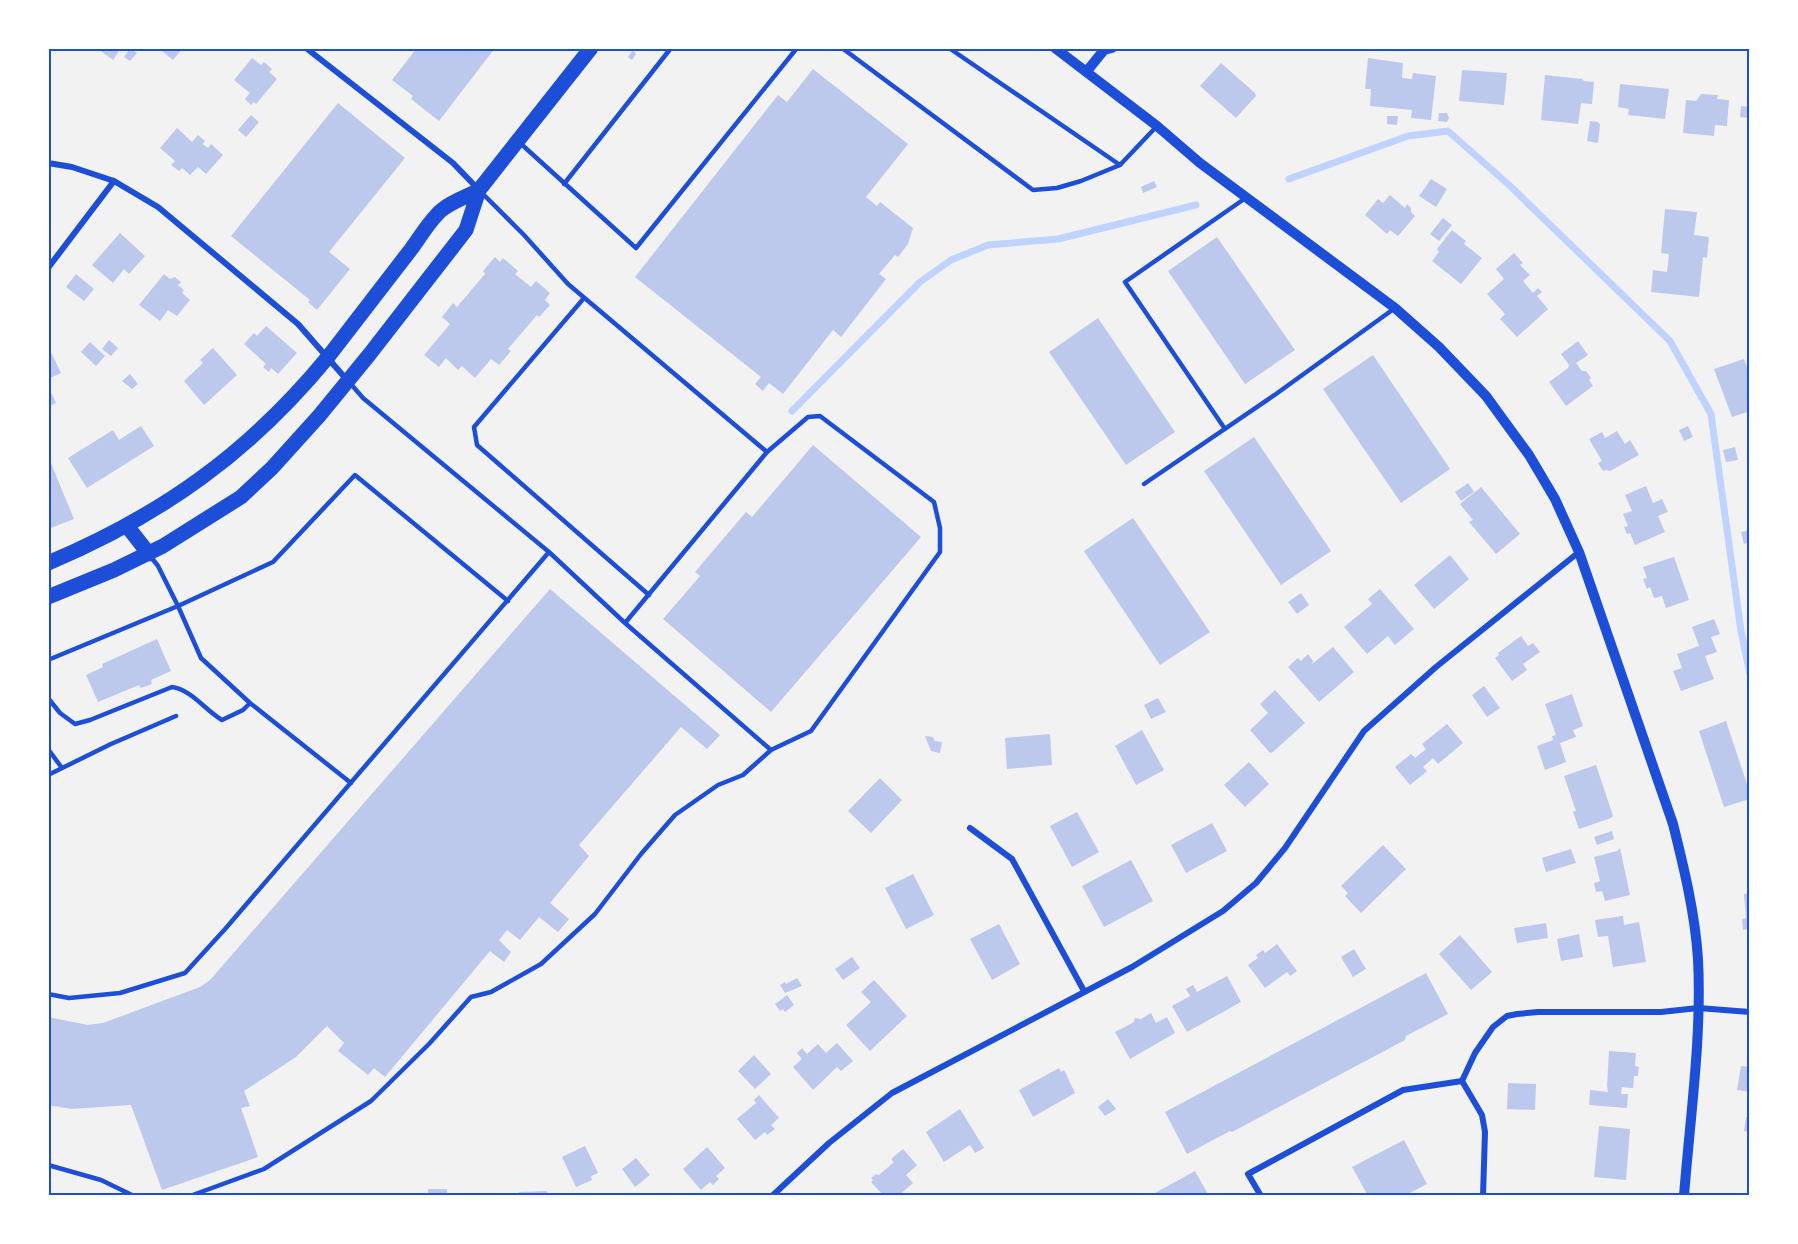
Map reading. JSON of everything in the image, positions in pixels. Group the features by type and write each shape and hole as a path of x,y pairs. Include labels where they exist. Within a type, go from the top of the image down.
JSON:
{"main road":[{"path":"48,597 149,554 241,497 272,468 348,381 466,230 479,190 591,48"},
{"path":"48,563 127,526 194,485 238,451 279,411 328,356 442,210 479,190"},
{"path":"127,526 149,554"}],"street":[{"path":"306,48 453,163 479,190"},
{"path":"1054,48 1087,71 1200,163 1395,308 1439,347 1486,396 1529,455 1555,499 1579,552 1673,824 1685,870 1698,958 1698,1008 1684,1196"},
{"path":"1087,71 1104,50 1112,48"},
{"path":"48,163 72,167 114,181 158,207 298,324 348,381"},
{"path":"48,268 114,181"},
{"path":"772,1196 829,1143 892,1094 1178,941 1223,911 1257,883 1285,848 1364,731 1436,667 1579,552"},
{"path":"970,828 1011,859 1084,991"},
{"path":"1462,1081 1475,1053 1493,1027 1507,1017 1538,1012 1661,1012 1698,1008 1750,1012"},
{"path":"1261,1196 1248,1174 1403,1090 1462,1081"},
{"path":"1462,1081 1482,1115 1485,1132 1483,1196"}],"lane":[{"path":"564,183 671,48"},
{"path":"518,141 636,248 796,48"},
{"path":"842,48 1033,190 1057,188 1120,165 1156,126"},
{"path":"949,48 1120,165"},
{"path":"479,190 568,284 766,452"},
{"path":"1225,429 1125,282 1248,197"},
{"path":"584,298 474,428 477,446 649,595"},
{"path":"1144,484 1395,308"},
{"path":"348,381 363,398 549,552 771,750"},
{"path":"190,1196 264,1169 371,1101 429,1044 471,997 490,992 541,964 595,914 641,854 675,815 718,785 743,775 771,750 811,731 940,552 940,528 934,502 820,416 808,417 766,452 626,623"},
{"path":"48,660 178,606 273,562 355,475 508,601"},
{"path":"48,994 69,999 120,993 185,973 549,552"},
{"path":"149,554 158,566 201,658 250,703 351,783"},
{"path":"48,698 60,713 75,724 172,687 182,688 222,720 243,710 250,703"},
{"path":"48,775 176,716"},
{"path":"48,749 62,768"},
{"path":"48,1165 102,1180 134,1196"}],"building":[{"path":"97,48 121,48 113,60"},
{"path":"130,48 137,53 130,61 124,57"},
{"path":"158,48 183,48 173,60"},
{"path":"417,48 495,48 439,121 411,99 413,96 392,80"},
{"path":"633,50 636,54 632,60 628,57"},
{"path":"252,58 261,65 264,62 272,69 269,72 277,79 256,104 254,102 251,105 245,99 250,93 234,80"},
{"path":"1368,58 1403,63 1402,78 1412,79 1413,73 1436,76 1431,120 1411,118 1412,110 1370,106 1371,89 1365,89"},
{"path":"1221,63 1256,96 1236,118 1200,86"},
{"path":"813,69 908,144 866,197 877,206 880,202 913,228 908,244 898,257 895,255 879,274 886,279 841,337 833,330 783,394 769,383 763,391 755,384 761,377 635,277 778,95 787,102"},
{"path":"1462,70 1507,73 1504,105 1459,101"},
{"path":"1545,75 1594,82 1592,104 1581,103 1578,124 1541,120"},
{"path":"1620,84 1669,89 1665,119 1628,115 1629,109 1618,107"},
{"path":"1701,94 1718,95 1717,99 1729,100 1727,126 1715,125 1714,136 1683,133 1686,100 1696,101"},
{"path":"338,103 405,158 329,252 350,269 317,310 308,302 310,300 231,236"},
{"path":"1741,106 1750,107 1750,118 1740,117"},
{"path":"1439,113 1447,113 1449,118 1447,122 1438,121"},
{"path":"251,115 259,122 246,137 238,130"},
{"path":"1387,116 1398,116 1397,125 1387,124"},
{"path":"1590,121 1598,122 1600,125 1598,143 1587,141"},
{"path":"177,128 192,142 198,135 205,141 203,144 208,148 211,144 223,155 206,174 198,167 190,175 182,168 179,171 171,165 175,161 160,148"},
{"path":"1431,179 1447,189 1436,207 1419,196"},
{"path":"1154,181 1157,187 1143,193 1141,187"},
{"path":"1390,195 1405,208 1407,204 1415,216 1398,236 1390,230 1387,234 1365,215 1378,199 1383,203"},
{"path":"1665,209 1697,212 1694,235 1709,237 1707,258 1703,257 1699,297 1651,292 1653,270 1667,272 1669,254 1661,253"},
{"path":"1443,218 1452,225 1439,241 1430,234"},
{"path":"1452,230 1466,241 1464,244 1482,258 1461,284 1432,261 1439,252 1437,249"},
{"path":"120,233 145,256 129,274 124,269 113,283 92,265"},
{"path":"1217,237 1295,350 1245,384 1168,271"},
{"path":"1514,253 1523,263 1520,265 1530,275 1523,281 1533,293 1538,288 1542,292 1537,296 1548,309 1517,337 1500,319 1505,314 1487,294 1504,279 1496,269"},
{"path":"495,257 500,262 503,258 518,271 515,274 531,287 536,281 550,293 545,300 550,305 539,317 537,315 508,349 511,351 499,365 491,359 475,378 462,366 458,370 446,358 439,367 424,355 450,324 442,317 453,303 457,307 485,274 483,271"},
{"path":"76,274 94,289 84,301 66,287"},
{"path":"164,274 170,279 175,277 181,282 178,285 184,290 182,293 190,300 177,316 168,310 160,321 139,305"},
{"path":"1098,318 1175,432 1126,465 1049,352"},
{"path":"266,326 297,353 278,374 271,368 269,372 263,367 266,364 244,344 254,333 257,336"},
{"path":"109,340 118,348 111,356 102,349"},
{"path":"1578,341 1588,355 1576,363 1582,371 1586,371 1593,386 1566,406 1549,382 1568,368 1569,365 1561,354"},
{"path":"90,342 105,356 96,366 81,352"},
{"path":"48,346 61,373 48,379"},
{"path":"213,348 237,375 204,405 184,381 203,363 200,360"},
{"path":"1373,355 1450,469 1401,503 1323,389"},
{"path":"1744,359 1750,375 1750,411 1732,417 1714,369"},
{"path":"130,374 138,384 132,389 122,381"},
{"path":"52,394 56,403 50,406 48,396"},
{"path":"141,426 154,446 87,488 68,458 113,430 119,440"},
{"path":"1688,426 1693,437 1684,441 1679,430"},
{"path":"1617,431 1625,444 1630,440 1639,455 1610,471 1603,471 1598,463 1602,461 1589,439 1602,432 1605,438"},
{"path":"1254,437 1331,551 1281,585 1204,471"},
{"path":"813,445 921,537 771,712 663,619 700,576 695,572 746,512 752,517"},
{"path":"1735,447 1738,460 1726,462 1723,450"},
{"path":"48,456 74,519 48,529"},
{"path":"1468,483 1474,492 1461,501 1455,492"},
{"path":"1646,486 1653,503 1662,499 1668,512 1658,516 1665,532 1635,545 1630,533 1627,534 1624,527 1628,526 1623,514 1632,511 1625,495"},
{"path":"1481,487 1520,534 1496,554 1469,522 1473,520 1460,504"},
{"path":"1133,518 1210,632 1160,665 1084,551"},
{"path":"1750,530 1750,542 1744,544 1741,532"},
{"path":"1450,555 1469,579 1434,609 1414,585"},
{"path":"1674,557 1689,600 1666,608 1662,596 1654,598 1650,587 1647,589 1643,579 1647,578 1643,567"},
{"path":"550,589 720,735 707,749 681,727 579,845 589,856 550,903 569,919 558,932 539,917 520,940 507,930 499,940 511,952 504,962 490,951 385,1077 374,1068 368,1075 338,1051 344,1043 327,1026 296,1057 244,1091 250,1106 241,1108 258,1157 162,1190 131,1105 71,1109 48,1105 48,1017 88,1025 103,1023 200,987 210,980"},
{"path":"1380,589 1414,629 1395,645 1388,636 1367,654 1344,627 1372,604 1368,599"},
{"path":"1301,593 1309,605 1297,614 1288,602"},
{"path":"1714,619 1720,634 1711,637 1717,652 1705,656 1714,679 1681,691 1673,671 1682,668 1677,654 1699,646 1692,627"},
{"path":"1521,636 1528,646 1533,643 1540,652 1523,664 1527,670 1512,681 1495,658 1499,655 1498,653"},
{"path":"157,639 171,671 151,680 152,684 141,688 139,685 98,702 86,675 103,667 102,664"},
{"path":"1333,647 1354,672 1319,702 1288,667 1298,658 1301,661 1308,654 1313,661 1312,664"},
{"path":"1484,686 1500,708 1487,717 1472,695"},
{"path":"1275,690 1305,723 1270,753 1250,730 1268,713 1260,704"},
{"path":"1572,694 1583,726 1573,730 1576,737 1560,743 1566,762 1545,770 1537,746 1553,740 1552,736 1556,735 1545,704"},
{"path":"1158,698 1166,712 1151,719 1144,705"},
{"path":"1726,721 1750,799 1724,807 1699,731"},
{"path":"1447,724 1463,743 1438,764 1433,758 1423,767 1427,771 1410,785 1395,767 1411,754 1415,758 1426,749 1422,744"},
{"path":"1142,730 1164,770 1136,785 1115,746"},
{"path":"1050,734 1052,765 1007,769 1005,738"},
{"path":"925,736 942,742 940,753 931,751"},
{"path":"1249,762 1269,784 1245,807 1224,785"},
{"path":"1596,765 1613,816 1579,829 1573,812 1576,811 1564,776"},
{"path":"880,778 902,800 871,833 848,811"},
{"path":"1077,812 1099,852 1072,867 1050,826"},
{"path":"1212,823 1227,851 1186,873 1171,845"},
{"path":"1612,831 1614,839 1597,845 1594,837"},
{"path":"1383,845 1406,869 1361,913 1345,896 1348,893 1341,886"},
{"path":"1620,848 1630,895 1605,901 1602,891 1596,892 1594,883 1600,881 1594,857 1617,851"},
{"path":"1571,849 1576,863 1546,872 1542,858"},
{"path":"1131,860 1153,901 1104,927 1082,886"},
{"path":"913,874 934,915 906,929 885,888"},
{"path":"1750,893 1750,938 1748,938 1748,929 1743,930 1742,919 1746,918 1744,894"},
{"path":"1623,916 1624,925 1639,922 1646,962 1613,967 1608,936 1598,937 1595,920"},
{"path":"1546,923 1548,938 1517,943 1514,928"},
{"path":"999,924 1020,964 992,980 970,939"},
{"path":"1579,934 1583,957 1561,961 1557,939"},
{"path":"1460,935 1492,972 1471,990 1439,954"},
{"path":"1277,944 1297,971 1290,976 1287,972 1265,988 1248,965 1258,958 1256,955 1263,950 1265,953"},
{"path":"1354,949 1366,969 1353,977 1341,957"},
{"path":"852,957 860,968 843,980 835,969"},
{"path":"1426,973 1448,1014 1406,1036 1405,1040 1187,1154 1165,1112"},
{"path":"1227,976 1241,1002 1187,1032 1172,1006 1190,996 1186,989 1193,985 1197,992"},
{"path":"797,978 802,986 785,993 780,985"},
{"path":"874,980 907,1016 870,1051 846,1025 871,1002 861,992"},
{"path":"787,995 794,1005 785,1012 783,1009 780,1011 775,1004"},
{"path":"1151,1013 1156,1023 1167,1017 1175,1033 1130,1059 1115,1032 1134,1022 1135,1018 1141,1019"},
{"path":"837,1043 853,1061 841,1071 837,1067 813,1090 793,1067 802,1059 797,1053 802,1048 807,1054 818,1044 826,1053"},
{"path":"1609,1051 1636,1053 1635,1066 1639,1067 1638,1076 1634,1076 1633,1088 1622,1087 1621,1094 1628,1094 1627,1108 1589,1105 1590,1090 1608,1092"},
{"path":"754,1055 771,1074 755,1089 738,1071"},
{"path":"1741,1066 1750,1067 1750,1092 1737,1090"},
{"path":"1059,1068 1061,1072 1064,1070 1075,1093 1033,1117 1019,1090"},
{"path":"1508,1083 1536,1084 1535,1110 1507,1109"},
{"path":"759,1095 779,1118 771,1125 775,1129 767,1135 765,1132 755,1140 737,1119 756,1103 754,1100"},
{"path":"1108,1099 1116,1109 1105,1116 1098,1107"},
{"path":"960,1109 984,1148 975,1153 970,1145 944,1162 926,1132"},
{"path":"1746,1117 1750,1118 1750,1132 1744,1131"},
{"path":"1599,1126 1630,1129 1626,1180 1594,1177"},
{"path":"1404,1140 1427,1184 1404,1196 1363,1196 1367,1194 1352,1167"},
{"path":"585,1146 598,1173 591,1176 592,1180 576,1187 562,1157"},
{"path":"707,1147 725,1168 716,1176 719,1179 713,1185 710,1182 701,1190 683,1169"},
{"path":"903,1149 917,1165 906,1175 913,1183 898,1196 884,1196 871,1182 873,1180 871,1178 876,1174 879,1175 894,1162 891,1159"},
{"path":"636,1158 650,1175 635,1187 622,1169"},
{"path":"1195,1171 1209,1196 1154,1196 1153,1194"},
{"path":"428,1189 447,1189 447,1195 428,1196"},
{"path":"547,1191 548,1196 520,1196 519,1192"}],"waterway":[{"path":"1289,179 1408,136 1448,131 1509,185 1670,341 1711,414 1741,631 1750,674"},
{"path":"792,411 920,282 951,260 988,245 1058,239 1196,205"}]}
